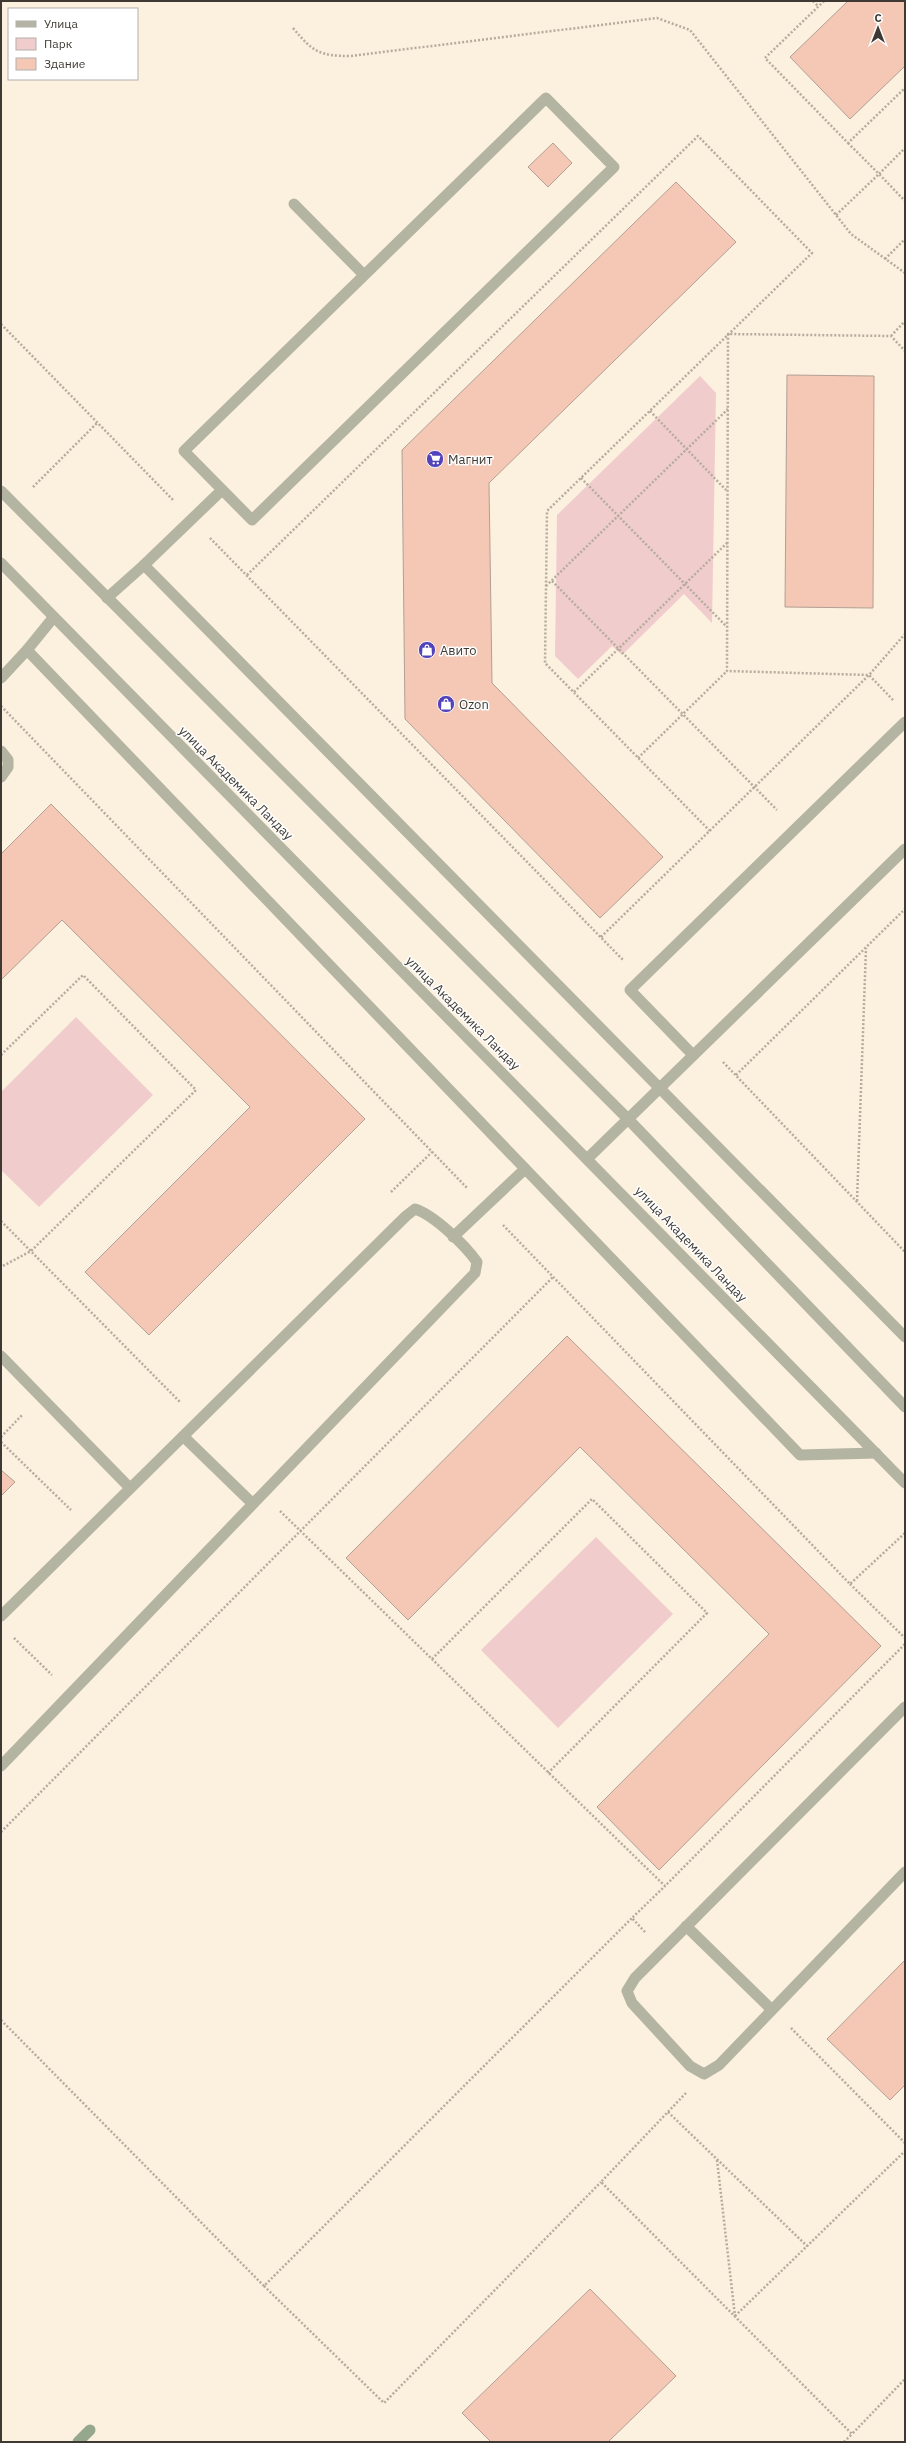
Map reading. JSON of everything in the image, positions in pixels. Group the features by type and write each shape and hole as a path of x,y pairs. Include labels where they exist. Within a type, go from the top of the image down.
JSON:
{"street":[{"path":"546,98 614,167 252,520 222,490 184,451 546,98"},
{"path":"294,204 364,275"},
{"path":"107,598 144,565 222,490"},
{"path":"1,491 628,1118 905,1407"},
{"name":"улица Академика Ландау","path":"1,563 53,618 905,1483"},
{"path":"144,565 661,1087 905,1337"},
{"path":"1,678 27,650 53,618"},
{"path":"27,650 800,1455 876,1453"},
{"path":"693,1055 630,990 905,722"},
{"path":"1,751 8,760 8,767 1,777"},
{"path":"587,1159 905,849"},
{"path":"453,1237 525,1169"},
{"path":"1,1616 406,1216 415,1209 426,1212 470,1253 477,1262 475,1273 1,1766"},
{"path":"1,1356 130,1488"},
{"path":"183,1436 253,1504"},
{"path":"905,1707 635,1978 627,1991 632,2004 690,2066 704,2074 718,2065 905,1872"},
{"path":"686,1926 772,2010"}],"path":[{"path":"813,1 818,6"},
{"path":"824,1 765,58 905,201"},
{"path":"293,28 309,48 329,56 351,56 657,18 690,30 851,234 905,273"},
{"path":"848,143 904,89 905,93"},
{"path":"247,575 698,136 812,253 547,512 545,663 710,831"},
{"path":"836,216 905,148"},
{"path":"885,259 905,239"},
{"path":"891,336 905,321"},
{"path":"1,324 641,978"},
{"path":"728,334 891,336 905,351"},
{"path":"638,758 727,671 728,334"},
{"path":"546,587 728,409"},
{"path":"650,411 727,490"},
{"path":"15,505 97,423"},
{"path":"581,478 727,627"},
{"path":"574,692 727,543"},
{"path":"552,581 795,829"},
{"path":"601,937 869,675 905,634"},
{"path":"727,671 869,675 895,701"},
{"path":"1,706 850,1584 905,1638"},
{"path":"736,1075 905,909"},
{"path":"857,1202 866,948"},
{"path":"1,1055 83,975 196,1090 31,1251 1,1267"},
{"path":"705,1044 905,1252"},
{"path":"1,1221 198,1421"},
{"path":"1,1832 553,1277"},
{"path":"1,1437 41,1396"},
{"path":"1,1442 73,1512"},
{"path":"263,1494 665,1886"},
{"path":"432,1659 592,1499 707,1613 548,1772"},
{"path":"850,1584 905,1533"},
{"path":"12,1635 71,1693"},
{"path":"264,2286 905,1644"},
{"path":"632,1918 663,1950"},
{"path":"772,2010 905,2143"},
{"path":"1,2020 264,2286 384,2403 601,2182 704,2074"},
{"path":"668,2112 807,2246"},
{"path":"735,2316 905,2150"},
{"path":"716,2159 735,2316"},
{"path":"601,2182 852,2434"},
{"path":"844,2442 905,2379"}],"green space":[{"path":"700,376 716,393 712,623 684,594 622,655 612,646 578,679 555,656 557,515"},
{"path":"76,1017 153,1095 39,1207 1,1170 1,1092"},
{"path":"596,1537 673,1614 558,1728 481,1650"}],"building":[{"path":"848,1 905,1 905,66 850,119 790,57"},
{"path":"553,143 572,163 548,187 528,167"},
{"path":"676,182 736,242 489,483 492,683 663,857 600,918 405,719 402,450"},
{"path":"787,375 874,376 873,608 785,607"},
{"path":"51,804 365,1119 149,1335 85,1272 250,1107 62,920 1,980 1,854"},
{"path":"567,1336 881,1646 659,1870 597,1807 769,1634 580,1447 408,1620 346,1558"},
{"path":"1,1470 15,1482 1,1496"},
{"path":"905,1960 905,2085 890,2100 827,2039"},
{"path":"590,2289 676,2376 608,2442 491,2442 462,2413"}],"waterway":[{"path":"78,2442 90,2430"}],"place":[{"name":"Магнит","path":"435,459"},
{"name":"Авито","path":"427,650"},
{"name":"Ozon","path":"446,704"}]}
